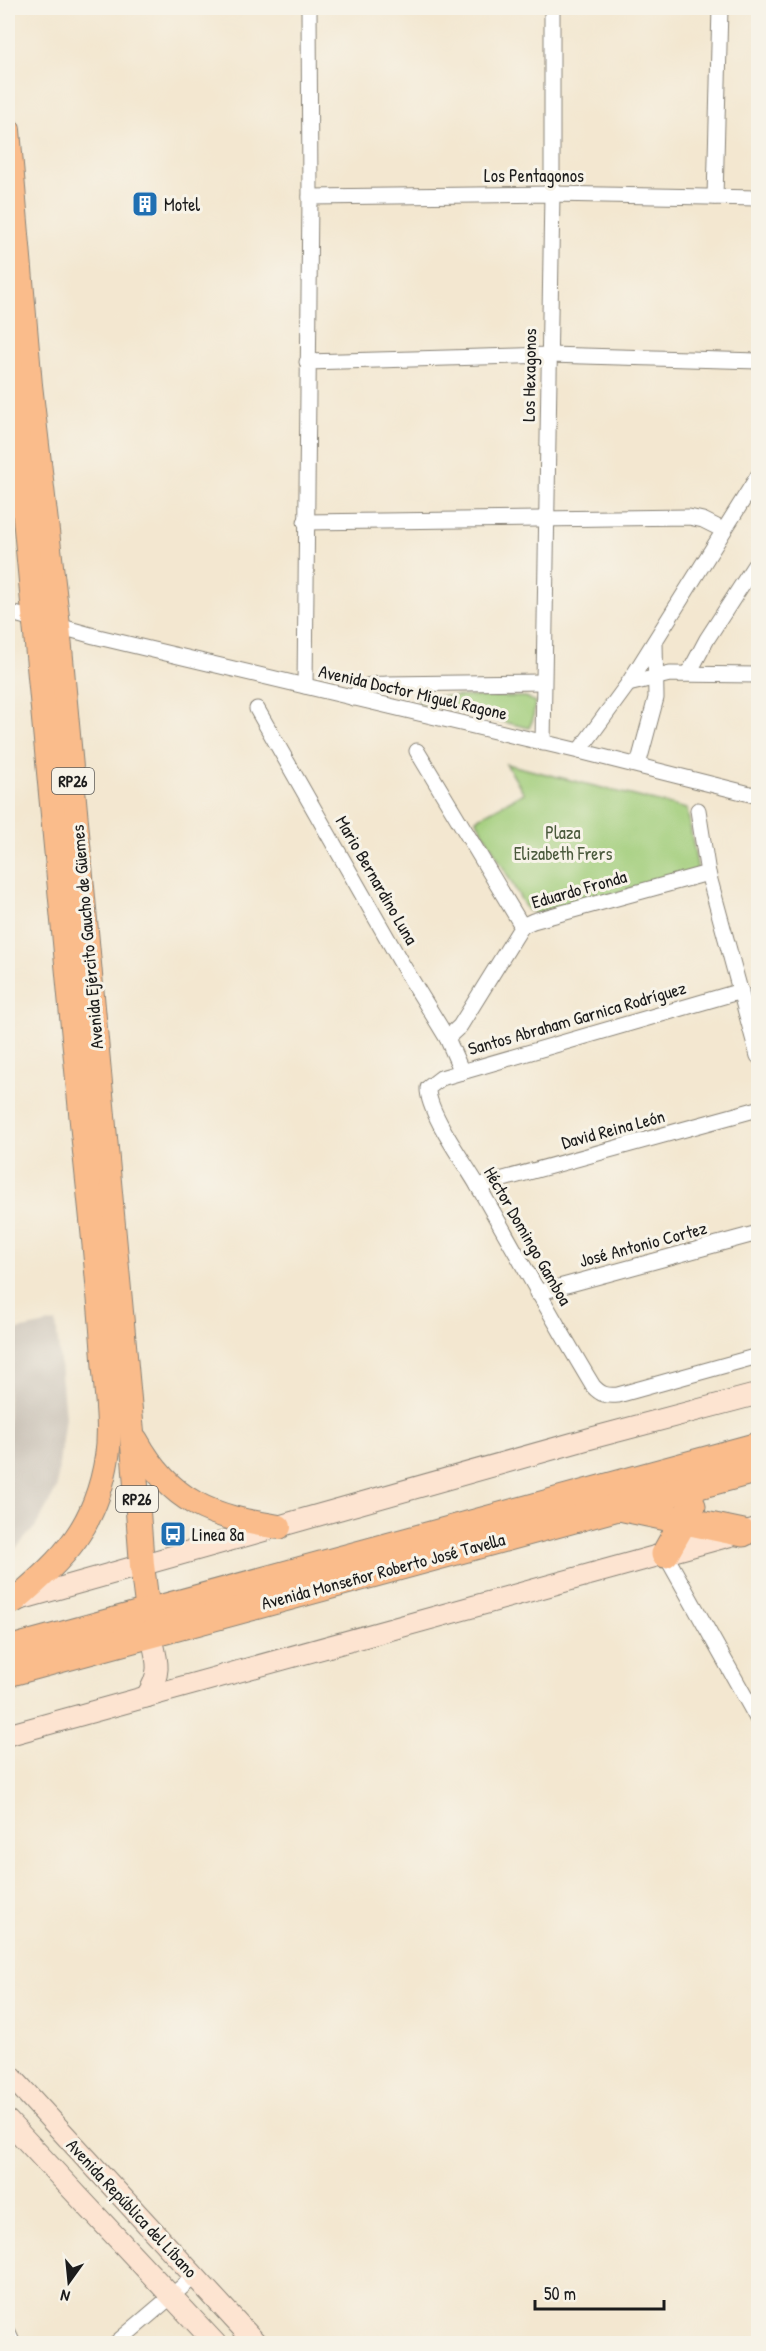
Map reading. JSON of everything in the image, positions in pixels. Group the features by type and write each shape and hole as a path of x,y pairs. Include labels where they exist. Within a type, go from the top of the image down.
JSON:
{"highway":[{"name":"Avenida Monseñor Roberto José Tavella","path":"8,1673 149,1623 759,1446"},
{"name":"Avenida Monseñor Roberto José Tavella","path":"8,1650 149,1623 620,1507 759,1469"},
{"path":"664,1554 704,1484"},
{"path":"620,1507 751,1531"}],"main road":[{"name":"Avenida Ejército Gaucho de Güemes","path":"8,130 30,385 81,1116 100,1288 109,1438 101,1483 81,1532 49,1571 10,1602"},
{"name":"Avenida Ejército Gaucho de Güemes","path":"8,337 47,622 132,1432 142,1565"},
{"path":"10,1602 588,1439 759,1394"},
{"path":"132,1432 154,1470 167,1484 189,1500 212,1513 239,1521 279,1527"},
{"path":"8,1735 751,1531"},
{"name":"RP26","path":"142,1565 149,1623 158,1666 158,1677 146,1698"},
{"name":"Avenida República del Líbano","path":"8,2073 257,2343"},
{"name":"Avenida República del Líbano","path":"8,2121 216,2343"}],"street":[{"path":"305,686 310,197 309,8"},
{"name":"Los Hexagonos","path":"543,743 552,194 552,8"},
{"path":"715,197 720,8"},
{"name":"Los Pentagonos","path":"310,197 552,194 759,198"},
{"path":"307,362 549,355 759,361"},
{"path":"579,751 628,684 759,476"},
{"path":"305,522 689,517 703,520 723,530"},
{"path":"689,673 707,639 759,560"},
{"name":"Avenida Doctor Miguel Ragone","path":"8,612 759,796"},
{"path":"638,765 656,698 655,642"},
{"path":"628,684 689,673 759,675"},
{"path":"353,698 365,686 387,684 543,682"},
{"name":"Mario Bernardino Luna","path":"257,709 403,966 447,1038 462,1072"},
{"path":"417,750 522,926"},
{"path":"698,810 708,873 759,1056"},
{"name":"Eduardo Fronda","path":"447,1038 460,1026 522,926 708,873"},
{"name":"Santos Abraham Garnica Rodríguez","path":"428,1088 441,1078 741,991"},
{"name":"Héctor Domingo Gamboa","path":"428,1088 434,1112 537,1293 598,1392 607,1396 618,1395 759,1356"},
{"name":"David Reina León","path":"478,1186 759,1109"},
{"name":"José Antonio Cortez","path":"537,1293 759,1233"},
{"path":"664,1554 759,1720"},
{"path":"115,2343 195,2276"},
{"path":"8,2332 13,2343"}],"shaded area":[{"path":"56,1322 65,1416 56,1490 36,1526 8,1557 8,1332"}],"green space":[{"path":"418,696 526,697 535,702 533,719 529,728 419,702"},
{"name":"Plaza Elizabeth Frers","path":"506,764 687,809 698,871 538,914 527,910 476,819 524,793"}],"place":[{"name":"Motel","path":"145,204"},
{"name":"Linea 8a","path":"173,1534"}]}
